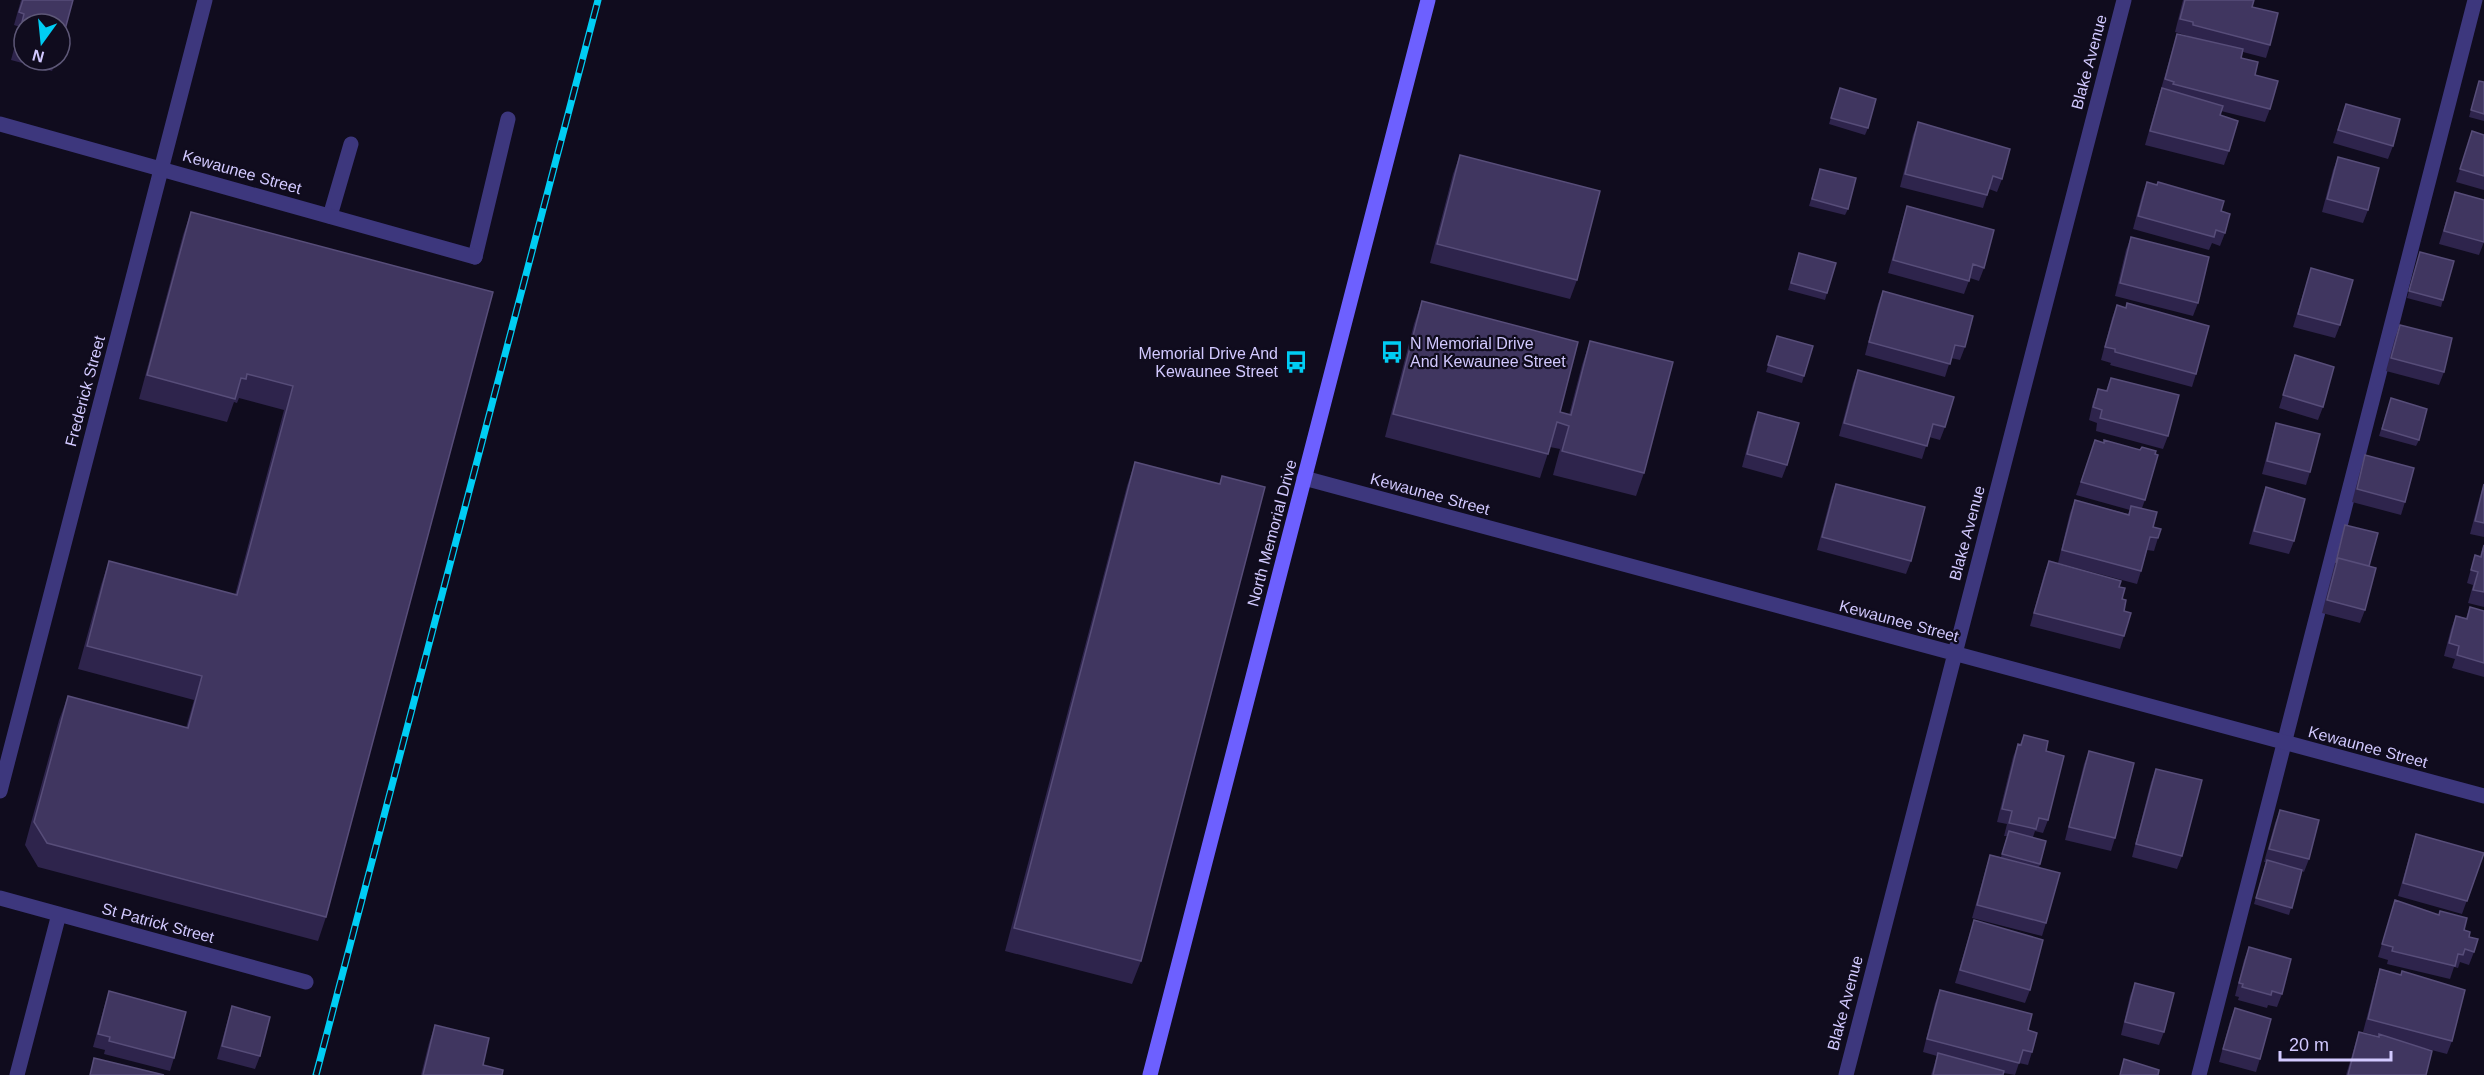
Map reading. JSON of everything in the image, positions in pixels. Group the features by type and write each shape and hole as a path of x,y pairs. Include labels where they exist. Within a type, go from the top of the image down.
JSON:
{"main road":[{"name":"North Memorial Drive","path":"1150,1075 1428,0"}],"street":[{"name":"Frederick Street","path":"0,791 205,0"},
{"name":"Blake Avenue","path":"1846,1075 2124,0"},
{"path":"2199,1075 2475,0"},
{"name":"Kewaunee Street","path":"0,124 475,257 508,119"},
{"path":"330,216 351,144"},
{"name":"Kewaunee Street","path":"1304,478 2484,796"},
{"name":"St Patrick Street","path":"0,898 306,982"},
{"path":"17,1075 59,914"}],"building":[{"path":"23,0 73,0 70,12 19,12"},
{"path":"2185,0 2254,0 2252,7 2278,13 2270,45 2193,25 2193,22 2180,19"},
{"path":"2177,34 2243,49 2241,58 2258,62 2255,75 2278,81 2270,109 2173,84 2174,82 2165,79"},
{"path":"2479,81 2484,82 2484,114 2471,110"},
{"path":"1840,88 1876,99 1868,128 1831,118"},
{"path":"2162,88 2223,106 2220,115 2238,121 2229,151 2150,131"},
{"path":"2346,104 2400,119 2393,146 2338,130"},
{"path":"1918,122 2010,149 2002,179 1993,176 1987,195 1905,174"},
{"path":"2472,131 2484,135 2484,176 2460,169"},
{"path":"1460,155 1600,191 1577,280 1437,244"},
{"path":"2338,157 2379,168 2368,210 2327,199"},
{"path":"1820,169 1856,178 1848,209 1812,199"},
{"path":"2147,182 2157,185 2158,182 2224,201 2221,211 2230,214 2225,233 2216,230 2214,237 2138,216"},
{"path":"2455,192 2484,200 2484,242 2444,231"},
{"path":"1907,206 1994,230 1984,268 1973,264 1969,281 1893,260"},
{"path":"191,212 493,292 326,917 47,843 34,822 68,696 188,728 202,676 87,646 109,561 237,595 293,386 247,374 246,379 241,378 235,399 147,375"},
{"path":"2131,237 2209,257 2198,303 2120,283"},
{"path":"2420,252 2454,261 2443,300 2409,291"},
{"path":"1799,253 1836,263 1827,293 1791,283"},
{"path":"2311,268 2353,280 2340,325 2298,314"},
{"path":"1883,291 1973,316 1965,347 1955,345 1950,364 1869,342"},
{"path":"1422,301 1578,342 1560,412 1571,415 1590,341 1673,362 1644,473 1562,451 1569,426 1557,422 1548,454 1393,414"},
{"path":"2127,303 2209,326 2196,374 2115,352 2115,349 2105,347 2117,305 2126,308"},
{"path":"2400,325 2452,338 2444,372 2391,358"},
{"path":"1777,336 1813,346 1804,376 1768,365"},
{"path":"2295,355 2334,367 2323,407 2283,395"},
{"path":"1858,370 1954,397 1945,427 1933,424 1927,446 1844,423"},
{"path":"2111,378 2179,395 2168,436 2100,418 2102,410 2093,407 2098,389 2107,391"},
{"path":"2391,398 2427,409 2419,440 2382,429"},
{"path":"1758,412 1799,423 1787,465 1747,454"},
{"path":"2276,423 2320,434 2310,472 2267,461"},
{"path":"2095,440 2104,443 2104,440 2140,450 2142,447 2156,451 2155,454 2158,455 2145,500 2081,482"},
{"path":"2365,455 2414,468 2405,502 2357,489"},
{"path":"1135,462 1220,484 1222,476 1265,487 1141,961 1014,928"},
{"path":"1836,484 1925,507 1911,561 1822,537"},
{"path":"2484,484 2484,523 2475,521"},
{"path":"2266,487 2305,499 2294,541 2254,531"},
{"path":"2075,500 2129,515 2131,506 2157,512 2153,527 2161,529 2158,538 2150,537 2141,571 2062,550"},
{"path":"2345,525 2378,533 2369,566 2338,558 2336,562"},
{"path":"2484,545 2484,592 2473,590 2478,572 2471,570 2475,555 2481,557"},
{"path":"2338,558 2376,568 2365,610 2327,600"},
{"path":"2049,561 2121,581 2119,587 2125,588 2122,599 2126,600 2124,611 2131,613 2124,636 2034,613"},
{"path":"2470,607 2484,611 2484,663 2457,655 2459,646 2449,643 2456,616 2467,619"},
{"path":"2024,735 2048,741 2046,751 2064,756 2048,820 2039,818 2036,829 2009,823 2012,811 2002,809 2018,744 2021,745"},
{"path":"2089,751 2134,763 2115,838 2069,827"},
{"path":"2156,769 2202,780 2182,856 2136,844"},
{"path":"2280,810 2319,820 2309,859 2269,849"},
{"path":"2009,831 2046,841 2040,864 2002,854"},
{"path":"2416,834 2484,853 2467,901 2403,883"},
{"path":"1990,855 2060,873 2046,923 1977,905"},
{"path":"2267,860 2302,870 2292,908 2256,898"},
{"path":"2395,900 2439,915 2440,911 2467,918 2464,930 2470,932 2469,937 2478,939 2474,952 2465,949 2463,955 2458,954 2455,966 2392,951 2393,947 2382,944"},
{"path":"1974,920 2043,940 2030,990 1960,970"},
{"path":"2249,947 2291,959 2282,994 2272,991 2271,995 2242,987 2243,984 2239,983"},
{"path":"2380,969 2401,975 2402,971 2465,990 2452,1041 2368,1019"},
{"path":"2135,983 2174,993 2164,1032 2125,1022"},
{"path":"1940,990 2032,1014 2028,1030 2037,1033 2032,1052 2023,1050 2019,1063 1927,1039"},
{"path":"109,991 186,1012 174,1058 109,1041 110,1037 98,1034"},
{"path":"232,1006 270,1017 260,1056 222,1046"},
{"path":"2235,1008 2271,1019 2260,1059 2223,1049"},
{"path":"435,1025 489,1038 483,1065 503,1070 502,1075 423,1075"},
{"path":"2359,1032 2379,1037 2379,1034 2432,1051 2426,1075 2348,1075"},
{"path":"1938,1053 2004,1071 2003,1075 1933,1075"},
{"path":"94,1058 164,1075 90,1075"},
{"path":"2124,1059 2159,1070 2158,1075 2120,1075"}],"railway":[{"path":"316,1075 598,0"}],"place":[{"name":"N Memorial Drive And Kewaunee Street","path":"1392,352"},
{"name":"Memorial Drive And Kewaunee Street","path":"1296,362"}]}
